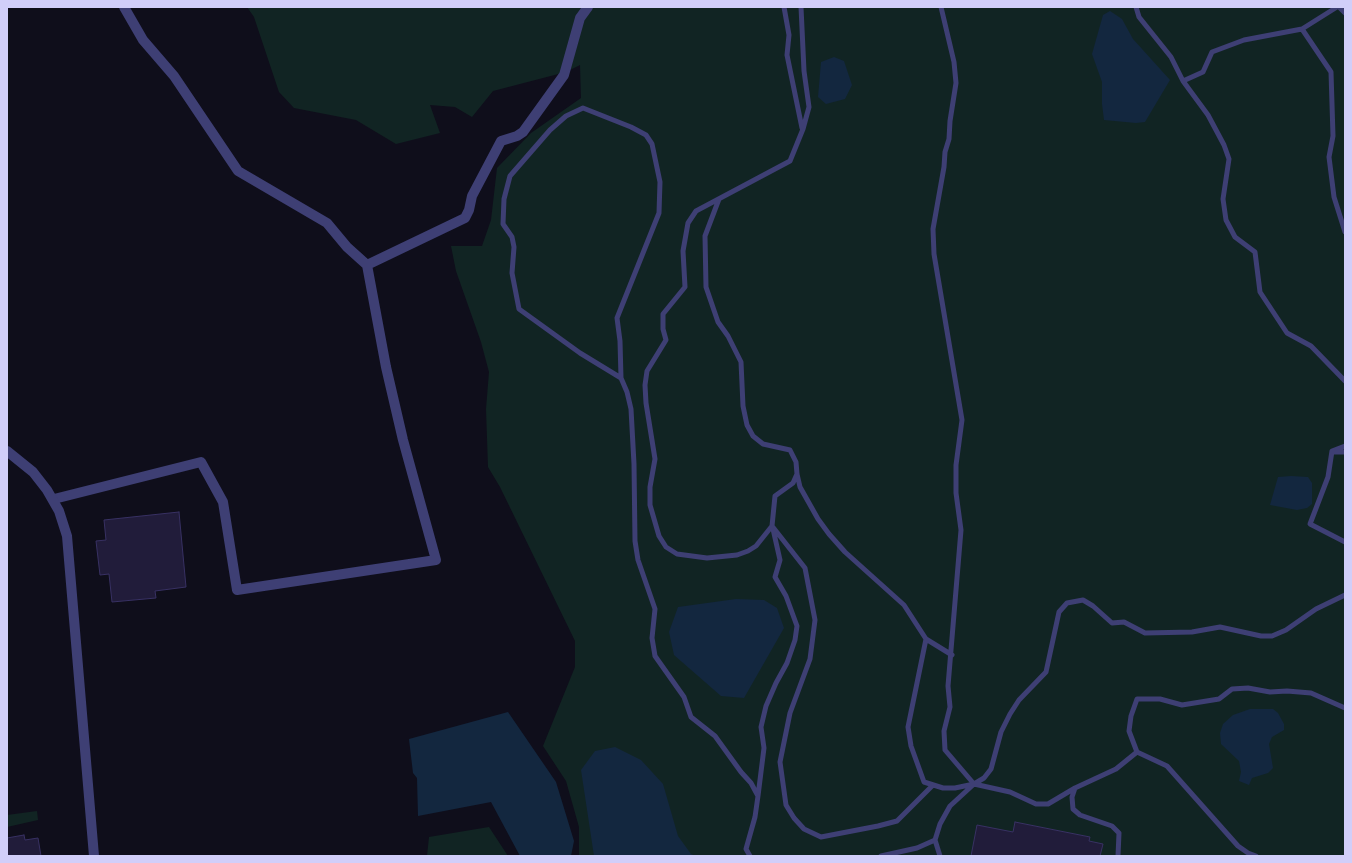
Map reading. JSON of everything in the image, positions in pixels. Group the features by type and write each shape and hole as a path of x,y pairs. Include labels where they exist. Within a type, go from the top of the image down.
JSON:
{"street":[{"path":"54,499 201,462 223,502 237,590 436,560 403,440 386,367 367,265 347,247 327,223 238,171 174,76 143,40 124,7"},
{"path":"367,265 465,218 469,210 472,196 501,141 517,136 523,132 559,83 566,69 580,18 588,7"},
{"path":"7,451 33,472 54,499 63,522 69,552 94,856"}],"lane":[{"path":"784,7 789,35 787,56 803,129"},
{"path":"772,526 756,546 737,555 707,558 677,554 666,547 659,536 650,505 650,487 655,459 646,403 647,371 666,340 663,329 662,314 685,287 683,251 688,223 696,211 790,161 803,129 809,107 804,71 801,7"},
{"path":"941,7 954,62 956,83 950,121 949,139 945,152 944,167 933,229 934,254 962,420 956,465 956,492 961,530 952,655 948,686 950,707 944,731 945,750 974,784"},
{"path":"1136,7 1139,17 1171,57 1184,81 1208,114 1224,145 1229,158 1223,199 1226,220 1235,237 1255,252 1260,292 1286,333 1311,346 1345,381"},
{"path":"1184,81 1203,72 1212,52 1230,44 1260,36 1302,29 1338,7 1345,13"},
{"path":"1302,29 1331,72 1333,136 1329,157 1334,197 1345,232"},
{"path":"621,378 586,357 519,309 512,273 514,248 512,237 503,224 504,199 510,176 550,130 566,116 583,108 631,127 646,135 652,144 660,182 659,213 617,318 621,378 627,392 631,409 634,464 634,523 638,560 655,609 652,638 655,656 684,697 691,717 715,736 741,772 751,783 758,796"},
{"path":"719,198 705,236 705,263 708,293 718,322 728,336 741,362 743,376 742,390 747,425 753,436 763,444 790,450 796,462 800,487 818,519 829,534 845,552 904,605 926,639 952,655"},
{"path":"1332,451 1345,446"},
{"path":"1332,451 1345,452"},
{"path":"1332,451 1328,477 1310,524 1345,542"},
{"path":"750,856 746,849 755,817 764,748 761,727 766,706 787,663 795,640 797,626 786,596 775,577 780,560 772,526 774,496 793,483 797,474"},
{"path":"772,526 805,568 815,620 810,660 790,713 780,762 786,805 794,818 804,829 821,837 878,826 897,821 933,785"},
{"path":"940,856 935,840 940,824 950,806 974,784 984,778 991,769 1001,732 1019,700 1046,672 1059,612 1067,603 1083,600 1093,606 1112,623 1124,622 1145,633 1192,632 1220,627 1262,636 1272,636 1286,630 1316,608 1345,595"},
{"path":"926,639 908,727 911,746 924,782 944,788 974,784 1010,792 1036,804 1048,804 1074,788 1116,769 1137,752"},
{"path":"1256,856 1248,853 1238,846 1167,766 1137,752 1129,731 1131,716 1138,699 1160,699 1182,705 1219,699 1232,689 1248,688 1270,692 1287,691 1311,694 1345,708"},
{"path":"1074,788 1072,809 1080,815 1112,826 1119,833 1118,856"},
{"path":"881,856 917,848 935,840"}],"green space":[{"path":"247,7 1345,7 1345,856 579,856 579,827 566,781 543,746 575,667 575,641 500,487 488,467 486,409 489,372 481,342 456,271 451,246 482,246 491,220 497,168 531,133 581,98 580,65 566,72 493,91 472,117 455,107 430,105 440,133 396,144 356,120 294,108 279,92 254,17"},
{"path":"37,811 38,820 7,827 7,815"},
{"path":"489,827 508,856 427,856 429,837"}],"water":[{"path":"1110,11 1122,19 1133,39 1170,80 1145,122 1136,123 1104,120 1102,82 1092,54 1103,15"},
{"path":"834,57 844,61 852,85 845,99 826,104 818,97 821,62"},
{"path":"1278,477 1308,477 1312,483 1312,504 1307,508 1297,510 1270,505"},
{"path":"736,599 764,600 777,608 784,628 744,698 721,696 674,655 669,632 678,607"},
{"path":"1250,709 1273,709 1278,713 1284,724 1284,730 1272,737 1269,744 1273,768 1268,773 1252,778 1249,785 1239,781 1241,772 1239,761 1221,744 1220,733 1223,724 1233,715"},
{"path":"508,712 556,782 574,841 571,856 520,856 491,802 418,816 417,778 413,773 409,739"},
{"path":"615,747 641,760 663,784 678,836 691,854 696,856 594,856 581,770 595,751"}],"building":[{"path":"179,512 186,587 155,591 156,598 112,602 109,574 100,575 96,541 106,540 104,520"},
{"path":"1015,822 1090,837 1089,841 1103,844 1100,856 971,856 977,825 1013,832"},
{"path":"24,835 25,840 38,838 41,856 7,856 7,838"}]}
